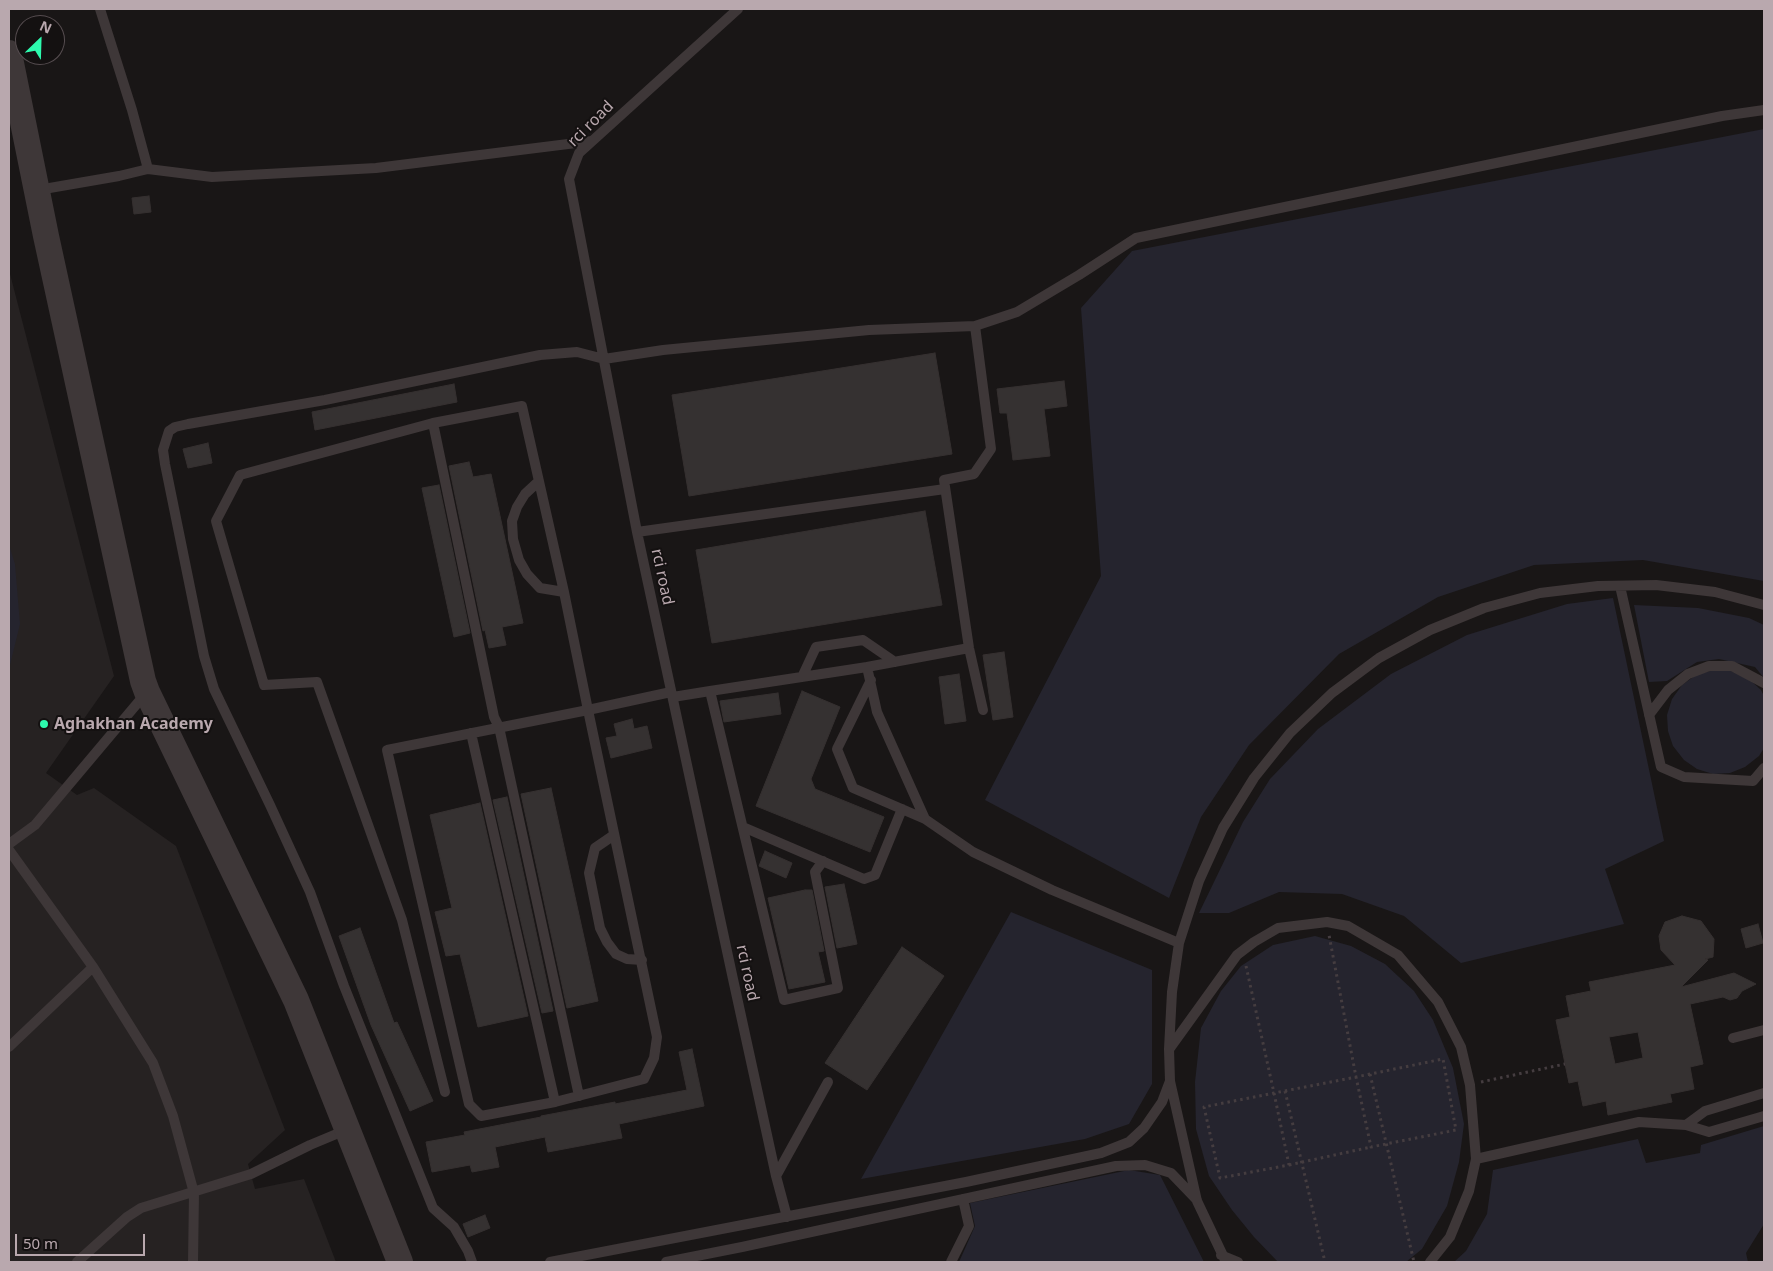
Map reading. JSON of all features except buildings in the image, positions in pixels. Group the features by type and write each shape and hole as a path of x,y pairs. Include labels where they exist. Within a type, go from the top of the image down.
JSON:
{"street":[{"path":"9,53 143,681 296,1000 400,1262"}],"lane":[{"path":"100,9 132,110 148,169"},
{"name":"rci road","path":"738,9 579,153 570,179 637,532 776,1176 787,1217"},
{"path":"472,1262 454,1227 433,1208 344,986 310,892 214,689 204,656 188,580 164,450 169,431 175,427 188,424 325,400 540,355 577,352 604,360 663,350 869,330 974,326 1017,312 1079,276 1136,238 1712,118 1764,110"},
{"path":"37,190 148,169 212,177 366,168 592,141"},
{"path":"974,326 991,449 974,474 944,480 969,648 983,710"},
{"path":"445,1092 402,920 317,682 264,685 216,521 240,475 433,423 522,406 564,592 588,710 614,836 642,960 657,1037 654,1058 644,1079 555,1102 481,1116 469,1104 388,750 500,727 588,710 672,694 710,691 867,667 969,648"},
{"path":"433,423 494,717 500,727 579,1096"},
{"path":"539,481 525,494 517,507 512,521 513,539 519,560 526,574 540,588 564,592"},
{"path":"637,532 945,489"},
{"path":"1238,1262 1223,1258 1197,1201 1170,1081 1169,1049 1172,992 1179,943 1199,881 1223,828 1254,778 1290,733 1332,693 1379,658 1430,630 1484,608 1540,593 1598,586 1656,585 1715,592 1764,605"},
{"path":"1620,586 1661,767 1684,778 1753,781 1764,768"},
{"path":"802,677 816,647 864,640 895,662"},
{"path":"1649,715 1668,690 1688,674 1709,666 1732,666 1764,683"},
{"path":"867,667 877,712 925,819"},
{"path":"871,680 837,749 853,788 925,819 973,852 1026,878 1179,943"},
{"path":"710,691 784,1000 838,988 815,872 823,861"},
{"path":"9,844 35,825 147,692"},
{"path":"471,733 555,1102"},
{"path":"742,826 864,879 875,875 902,809"},
{"path":"614,836 595,848 589,873 600,928 616,954 628,959 642,960"},
{"path":"9,850 93,967 153,1063 173,1116 194,1193 192,1262"},
{"path":"1169,1049 1236,955 1278,928 1327,922 1348,926 1398,955 1438,1002 1461,1047 1470,1084 1476,1159 1469,1191 1450,1237 1430,1262"},
{"path":"9,1047 93,967"},
{"path":"1733,1038 1764,1030"},
{"path":"550,1262 787,1217 1101,1153 1129,1142 1144,1128 1162,1102 1170,1081"},
{"path":"776,1176 828,1082"},
{"path":"1686,1125 1705,1111 1764,1093"},
{"path":"1476,1159 1639,1122 1686,1125 1710,1132 1764,1116"},
{"path":"77,1262 127,1217 141,1208 251,1174 310,1145 348,1130"},
{"path":"666,1262 1116,1166 1145,1165 1171,1173 1197,1201"},
{"path":"951,1262 969,1226 962,1199"}],"path":[{"path":"1327,922 1371,1146"},
{"path":"1242,950 1289,1165"},
{"path":"1443,1059 1456,1130 1220,1178 1204,1107 1356,1077 1443,1059"},
{"path":"1470,1084 1565,1064"},
{"path":"1370,1074 1414,1262"},
{"path":"1285,1091 1325,1262"}],"shaded area":[{"path":"1764,129 1764,581 1643,560 1534,565 1438,597 1339,654 1249,745 1201,817 1169,898 985,800 1101,576 1081,308 1132,251"},
{"name":"Aghakhan Academy","path":"9,270 114,676 46,773 77,795 94,788 176,846 285,1130 248,1164 255,1189 304,1179 336,1262 9,1262"},
{"path":"9,545 15,564 20,624 9,669"},
{"path":"1613,598 1664,841 1605,869 1624,924 1461,963 1404,916 1342,894 1279,892 1229,913 1199,913 1243,822 1270,779 1318,729 1391,674 1467,635 1567,604"},
{"path":"1634,605 1698,608 1749,618 1764,625 1764,678 1755,667 1719,659 1697,662 1667,681 1649,682"},
{"path":"1713,670 1731,671 1748,678 1761,690 1764,696 1764,748 1759,756 1745,767 1730,773 1713,774 1697,769 1684,760 1673,746 1668,731 1667,715 1672,699 1682,685 1696,675"},
{"path":"1011,912 1152,970 1152,1084 1129,1124 1085,1139 861,1179"},
{"path":"1315,936 1351,946 1385,964 1414,991 1433,1020 1453,1068 1464,1124 1459,1162 1447,1206 1422,1249 1406,1262 1278,1262 1232,1210 1209,1176 1196,1129 1195,1082 1201,1028 1221,991 1241,966 1273,945"},
{"path":"1764,1126 1764,1224 1746,1253 1748,1262 1454,1262 1466,1251 1487,1214 1493,1170 1638,1139 1646,1163 1700,1153 1701,1145"},
{"path":"1129,1170 1160,1175 1204,1262 959,1262 975,1226 970,1203"}],"place":[{"name":"Aghakhan Academy","path":"44,724"}]}
